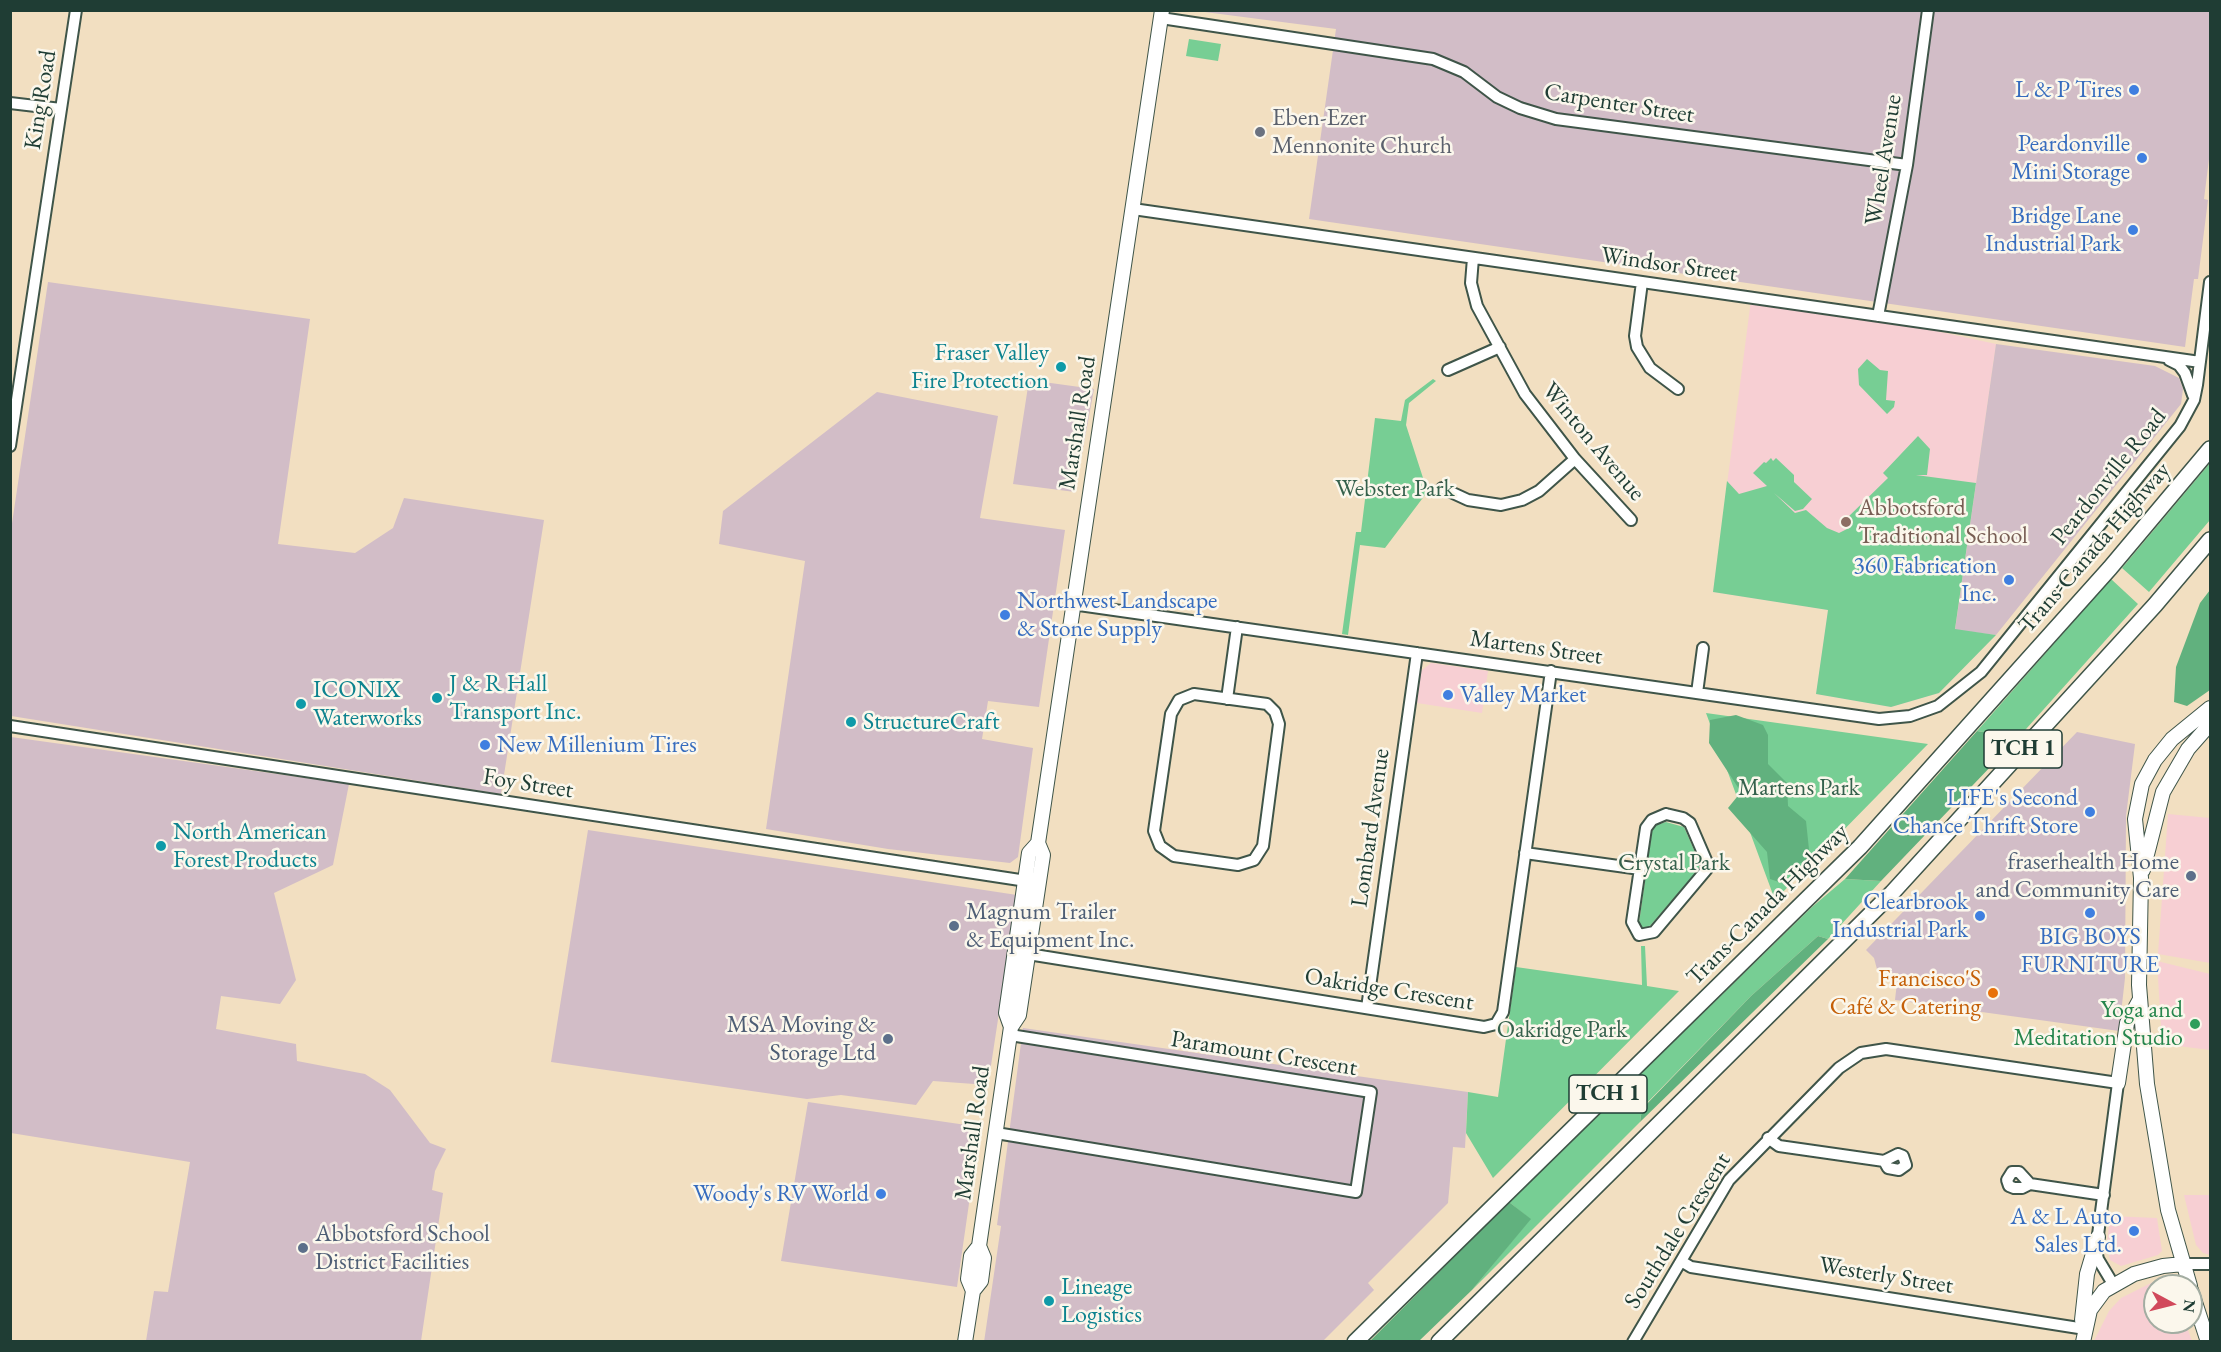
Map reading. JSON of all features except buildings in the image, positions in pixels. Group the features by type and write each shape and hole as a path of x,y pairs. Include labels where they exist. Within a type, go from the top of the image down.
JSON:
{"highway":[{"name":"Trans-Canada Highway","path":"1355,1341 1860,847 2110,568 2211,449"},
{"name":"TCH 1","path":"1439,1341 1892,893 2147,614 2211,540"}],"main road":[{"name":"Marshall Road","path":"965,1341 973,1291 981,1281 984,1258 979,1246 1010,1031 1006,1013 1032,882 1043,855 1038,843 1162,14"},
{"path":"2185,1274 2168,1210 2157,1152 2144,1053 2139,947 2142,878 2135,819 2142,784 2155,760 2172,738 2211,708"},
{"path":"2142,878 2163,792 2175,769 2211,724"},
{"name":"Marshall Road","path":"1010,1031 1019,1015 1028,954 1032,882"},
{"path":"2118,1083 2127,1023 2140,999"},
{"path":"2084,1335 2082,1321 2087,1274 2098,1237"},
{"path":"2084,1335 2090,1310 2104,1291 2113,1284 2163,1266 2182,1264"},
{"path":"2203,1326 2208,1341"}],"street":[{"name":"King Road","path":"10,446 76,10"},
{"name":"Wheel Avenue","path":"1878,316 1907,165 1928,10"},
{"name":"Carpenter Street","path":"1162,14 1433,59 1464,72 1497,97 1520,108 1556,118 1907,165"},
{"path":"10,103 61,109"},
{"name":"Windsor Street","path":"1132,209 2200,362"},
{"name":"Winton Avenue","path":"1473,258 1471,283 1473,295 1534,408 1575,459 1631,520"},
{"path":"1642,282 1635,336 1636,346 1650,368 1678,389"},
{"name":"Peardonville Road","path":"1981,672 2180,426 2194,400 2211,282"},
{"path":"1448,370 1500,347"},
{"path":"2163,357 2180,366 2185,373 2194,400"},
{"path":"1442,488 1468,500 1501,505 1522,500 1539,491 1575,459"},
{"name":"Martens Street","path":"1072,604 1879,719 1910,716 1938,706 1981,672"},
{"path":"1227,699 1237,627"},
{"path":"1697,693 1703,648"},
{"name":"Lombard Avenue","path":"1367,1008 1417,653"},
{"name":"Oakridge Crescent","path":"1028,954 1484,1027 1497,1024 1503,1012 1551,671"},
{"path":"1194,694 1227,699 1267,704 1275,712 1278,724 1263,846 1254,860 1238,865 1174,856 1161,846 1154,831 1171,714 1179,700 1194,694"},
{"name":"Foy Street","path":"10,726 1032,882"},
{"path":"1666,814 1683,818 1690,823 1706,860 1707,869 1654,932 1647,935 1639,935 1632,922 1640,869 1646,828 1652,820 1666,814"},
{"path":"1525,853 1640,869"},
{"name":"Paramount Crescent","path":"996,1133 1356,1192 1371,1092 1010,1031"},
{"name":"Southdale Crescent","path":"1633,1341 1729,1180 1839,1068 1861,1053 1886,1049 2118,1083"},
{"path":"2113,1284 2098,1259 2098,1237 2118,1083"},
{"path":"1768,1138 1779,1146 1884,1161"},
{"path":"2030,1184 2104,1195"},
{"name":"Westerly Street","path":"1681,1261 1691,1267 2084,1335"},
{"path":"2182,1264 2211,1264"}],"shaded area":[{"path":"1197,11 2210,11 2210,151 2204,199 2208,200 2198,279 2194,279 2185,347 1309,219 1336,29"},
{"path":"48,282 310,319 278,544 355,553 393,528 404,498 544,520 501,794 11,716 11,530"},
{"name":"Abbotsford Traditional School","path":"1751,300 1876,318 1996,344 1955,629 1996,635 1939,693 1891,707 1816,694 1828,610 1713,592"},
{"path":"1996,344 2155,366 2179,378 2183,389 2181,404 1996,635 1955,630"},
{"path":"1029,380 1094,389 1075,492 1013,484"},
{"name":"StructureCraft","path":"877,392 998,416 980,518 1065,530 1039,707 988,701 982,739 1033,748 1018,857 1010,863 888,849 766,829 805,561 719,544 723,511"},
{"path":"1431,663 1488,671 1482,713 1417,703 1421,671"},
{"path":"2077,732 2135,744 2126,816 2125,978 2119,1031 1895,1000 1898,973 1878,973 1874,958 1866,950"},
{"path":"11,737 349,784 333,865 274,893 296,980 280,1004 221,996 216,1029 296,1044 297,1061 365,1074 390,1090 430,1143 446,1149 435,1171 432,1190 443,1193 421,1341 146,1341 154,1291 168,1292 190,1162 11,1133"},
{"path":"2168,814 2210,818 2210,963 2158,954"},
{"path":"588,830 1017,895 988,1085 933,1081 916,1105 841,1095 807,1099 551,1062"},
{"path":"2157,961 2210,974 2210,1050 2162,1044"},
{"path":"1023,1028 1468,1092 1465,1148 1453,1147 1448,1203 1368,1283 1374,1290 1323,1341 984,1342 1001,1226 997,1225"},
{"name":"Woody's RV World","path":"808,1102 980,1127 957,1287 781,1261"},
{"path":"2184,1195 2210,1195 2210,1255 2203,1253 2196,1245"},
{"name":"A & L Auto Sales Ltd.","path":"2110,1216 2157,1218 2162,1251 2158,1255 2121,1266 2110,1260 2107,1244"},
{"path":"2143,1287 2143,1334 2189,1334 2192,1341 2094,1341 2109,1311 2121,1298"}],"green space":[{"path":"1189,39 1221,44 1218,61 1186,56"},
{"path":"1867,359 1880,370 1888,371 1886,400 1895,401 1894,407 1887,414 1859,385 1858,369"},
{"name":"Webster Park","path":"1433,379 1436,381 1409,403 1406,425 1424,481 1425,495 1385,548 1360,545 1348,635 1342,634 1356,532 1361,532 1375,418 1401,421 1405,400"},
{"path":"1918,436 1930,449 1927,475 1916,475 1976,483 1955,629 1996,635 1939,693 1891,707 1816,694 1828,610 1713,592 1727,481 1739,494 1767,486 1753,473 1764,462 1766,463 1771,458 1773,461 1776,458 1794,475 1794,482 1812,499 1803,509 1795,511 1774,493 1795,513 1806,510 1827,528 1839,533 1851,527 1844,521 1888,478 1883,473"},
{"path":"2210,463 2210,520 2149,592 2122,568"},
{"path":"2111,579 2138,604 2018,738 1977,731"},
{"path":"2210,590 2210,690 2187,706 2174,702 2176,667 2200,603"},
{"name":"Martens Park","path":"1706,713 1928,744 1775,900"},
{"path":"1736,715 1763,725 1768,735 1768,764 1787,783 1788,806 1806,821 1810,859 1789,868 1785,884 1770,879 1767,852 1728,808 1741,792 1709,743 1710,720"},
{"path":"1977,731 2018,738 1881,881 1845,879"},
{"name":"Crystal Park","path":"1666,822 1684,827 1699,861 1699,869 1649,927 1642,928 1639,923 1652,831 1656,825"},
{"path":"1845,879 1881,881 1828,939 1818,936 1751,996 1642,1108 1640,1122 1472,1290 1530,1219 1509,1202 1812,907"},
{"path":"1818,936 1828,939 1640,1122 1642,1109 1751,996"},
{"name":"Oakridge Park","path":"1641,946 1645,946 1647,986 1679,991 1493,1178 1466,1133 1468,1092 1498,1097 1516,967 1642,985"},
{"path":"1509,1202 1531,1219 1472,1290 1419,1341 1370,1341"}],"place":[{"name":"L & P Tires","path":"2134,90"},
{"name":"Eben-Ezer Mennonite Church","path":"1260,132"},
{"name":"Peardonville Mini Storage","path":"2142,158"},
{"name":"Bridge Lane Industrial Park","path":"2133,230"},
{"name":"Fraser Valley Fire Protection","path":"1061,367"},
{"name":"Abbotsford Traditional School","path":"1846,522"},
{"name":"360 Fabrication Inc.","path":"2009,580"},
{"name":"Northwest Landscape & Stone Supply","path":"1005,615"},
{"name":"Valley Market","path":"1448,695"},
{"name":"J & R Hall Transport Inc.","path":"437,698"},
{"name":"ICONIX Waterworks","path":"301,704"},
{"name":"StructureCraft","path":"851,722"},
{"name":"New Millenium Tires","path":"485,745"},
{"name":"LIFE's Second Chance Thrift Store","path":"2090,812"},
{"name":"North American Forest Products","path":"161,846"},
{"name":"fraserhealth Home and Community Care","path":"2191,876"},
{"name":"BIG BOYS FURNITURE","path":"2090,913"},
{"name":"Clearbrook Industrial Park","path":"1980,916"},
{"name":"Magnum Trailer & Equipment Inc.","path":"954,926"},
{"name":"Francisco'S Café & Catering","path":"1993,993"},
{"name":"Yoga and Meditation Studio","path":"2195,1024"},
{"name":"MSA Moving & Storage Ltd","path":"888,1039"},
{"name":"Woody's RV World","path":"881,1194"},
{"name":"A & L Auto Sales Ltd.","path":"2134,1231"},
{"name":"Abbotsford School District Facilities","path":"303,1248"},
{"name":"Lineage Logistics","path":"1049,1301"}]}
